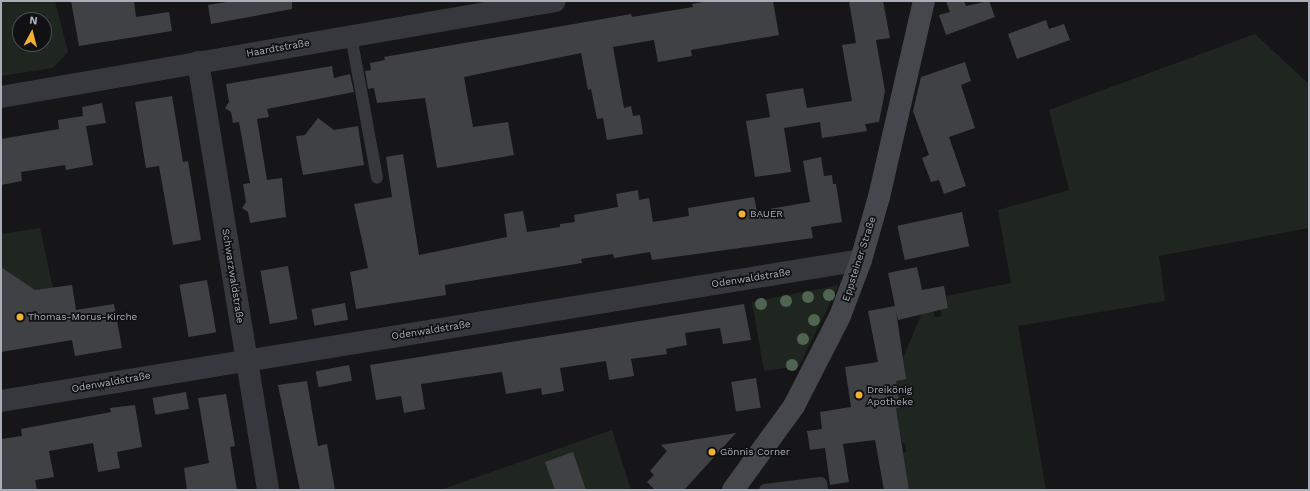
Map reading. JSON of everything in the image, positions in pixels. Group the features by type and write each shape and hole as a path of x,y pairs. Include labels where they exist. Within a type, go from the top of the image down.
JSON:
{"main road":[{"name":"Eppsteiner Straße","path":"733,490 794,406 840,316 861,260 879,198 924,1"}],"street":[{"name":"Haardtstraße","path":"1,97 555,1"},
{"name":"Schwarzwaldstraße","path":"198,62 268,490"},
{"name":"Odenwaldstraße","path":"1,401 247,359 861,260"}],"lane":[{"path":"352,36 378,178"},
{"path":"765,490 821,483 822,490"}],"shaded area":[{"path":"1,1 55,1 68,52 53,68 1,76"},
{"path":"1255,34 1309,84 1309,228 1159,256 1165,301 1018,326 1046,490 909,490 903,453 906,452 905,443 902,443 896,408 896,381 903,358 922,313 933,311 935,317 942,316 940,309 948,308 946,296 1011,283 998,210 1069,190 1049,110"},
{"path":"40,228 53,288 34,290 1,267 1,234"},
{"path":"839,285 799,366 764,371 752,302"},
{"path":"612,430 631,490 440,490"}],"building":[{"path":"71,1 134,1 136,17 169,12 172,31 79,46"},
{"path":"233,1 292,1 292,9 211,24 208,5"},
{"path":"708,1 773,1 779,35 691,50 692,56 658,62 654,40 613,47 624,108 631,106 633,116 640,115 643,134 607,140 603,118 597,119 591,89 588,90 581,53 464,77 473,127 508,122 514,155 437,168 425,98 377,103 374,88 368,89 365,71 371,70 370,63 385,60 384,57 631,14 632,17 693,7 692,4"},
{"path":"849,1 883,1 890,38 876,40 885,91 879,122 865,124 867,131 822,138 820,122 784,128 791,172 755,177 746,121 770,117 766,94 803,88 807,108 852,101 842,45 856,43"},
{"path":"946,1 964,1 966,6 989,1 995,17 946,35 939,15 950,12"},
{"path":"1046,20 1049,29 1064,24 1070,40 1017,59 1008,34"},
{"path":"965,62 971,81 961,85 975,128 949,137 966,186 944,194 939,180 931,182 922,158 929,155 913,111 921,77"},
{"path":"332,66 334,78 350,74 354,92 267,109 269,117 257,119 267,180 282,178 286,217 250,223 248,212 242,208 246,202 243,184 250,183 239,122 233,123 231,112 225,108 229,102 226,84"},
{"path":"172,96 183,162 188,161 201,240 173,245 159,166 146,168 135,102"},
{"path":"102,103 106,123 86,126 93,165 66,170 65,165 21,172 22,181 1,185 1,139 59,129 58,120 83,116 82,107"},
{"path":"318,118 334,130 358,126 364,165 303,175 296,136 305,135"},
{"path":"403,154 419,255 507,237 504,214 523,211 527,232 560,227 560,224 575,222 574,215 618,207 616,194 638,190 639,200 649,198 653,222 689,216 688,208 754,197 757,211 810,202 803,161 821,157 824,176 832,175 833,184 836,184 842,222 811,227 813,238 652,260 650,252 614,258 613,254 581,259 582,263 445,285 446,295 356,309 350,272 368,268 354,204 392,197 386,157"},
{"path":"962,212 969,246 905,260 897,226"},
{"path":"288,266 297,319 270,324 260,271"},
{"path":"1,267 35,290 72,285 76,310 114,304 122,348 75,356 72,340 1,352"},
{"path":"917,267 922,290 944,286 948,308 898,320 896,311 906,379 896,381 900,407 896,408 909,490 884,490 875,440 843,444 849,482 830,485 825,448 810,450 807,431 822,429 820,412 851,407 845,367 878,362 868,311 895,306 888,273"},
{"path":"207,280 216,332 189,337 179,285"},
{"path":"345,303 348,320 314,326 312,309"},
{"path":"744,304 751,340 723,344 720,328 685,333 687,345 666,349 667,354 631,359 634,376 609,380 606,361 560,368 564,391 542,395 541,388 506,394 502,372 421,384 425,409 404,413 401,396 376,400 370,365"},
{"path":"349,365 352,381 319,387 316,371"},
{"path":"756,378 761,408 736,412 731,382"},
{"path":"307,381 318,446 327,444 335,490 300,490 278,385"},
{"path":"186,392 189,409 155,415 153,398"},
{"path":"226,394 235,446 230,447 237,490 187,490 184,468 209,463 198,398"},
{"path":"135,405 142,447 117,452 120,468 98,472 93,443 49,451 54,477 35,480 37,490 1,490 1,439 22,436 21,429 111,412 110,408"},
{"path":"736,433 684,490 655,490 647,482 654,475 650,471 667,451 661,445"},
{"path":"573,452 586,490 555,490 545,462"}],"place":[{"name":"BAUER","path":"742,214"},
{"name":"Thomas-Morus-Kirche","path":"20,317"},
{"name":"Dreikönig Apotheke","path":"859,395"},
{"name":"Gönnis Corner","path":"712,452"}]}
